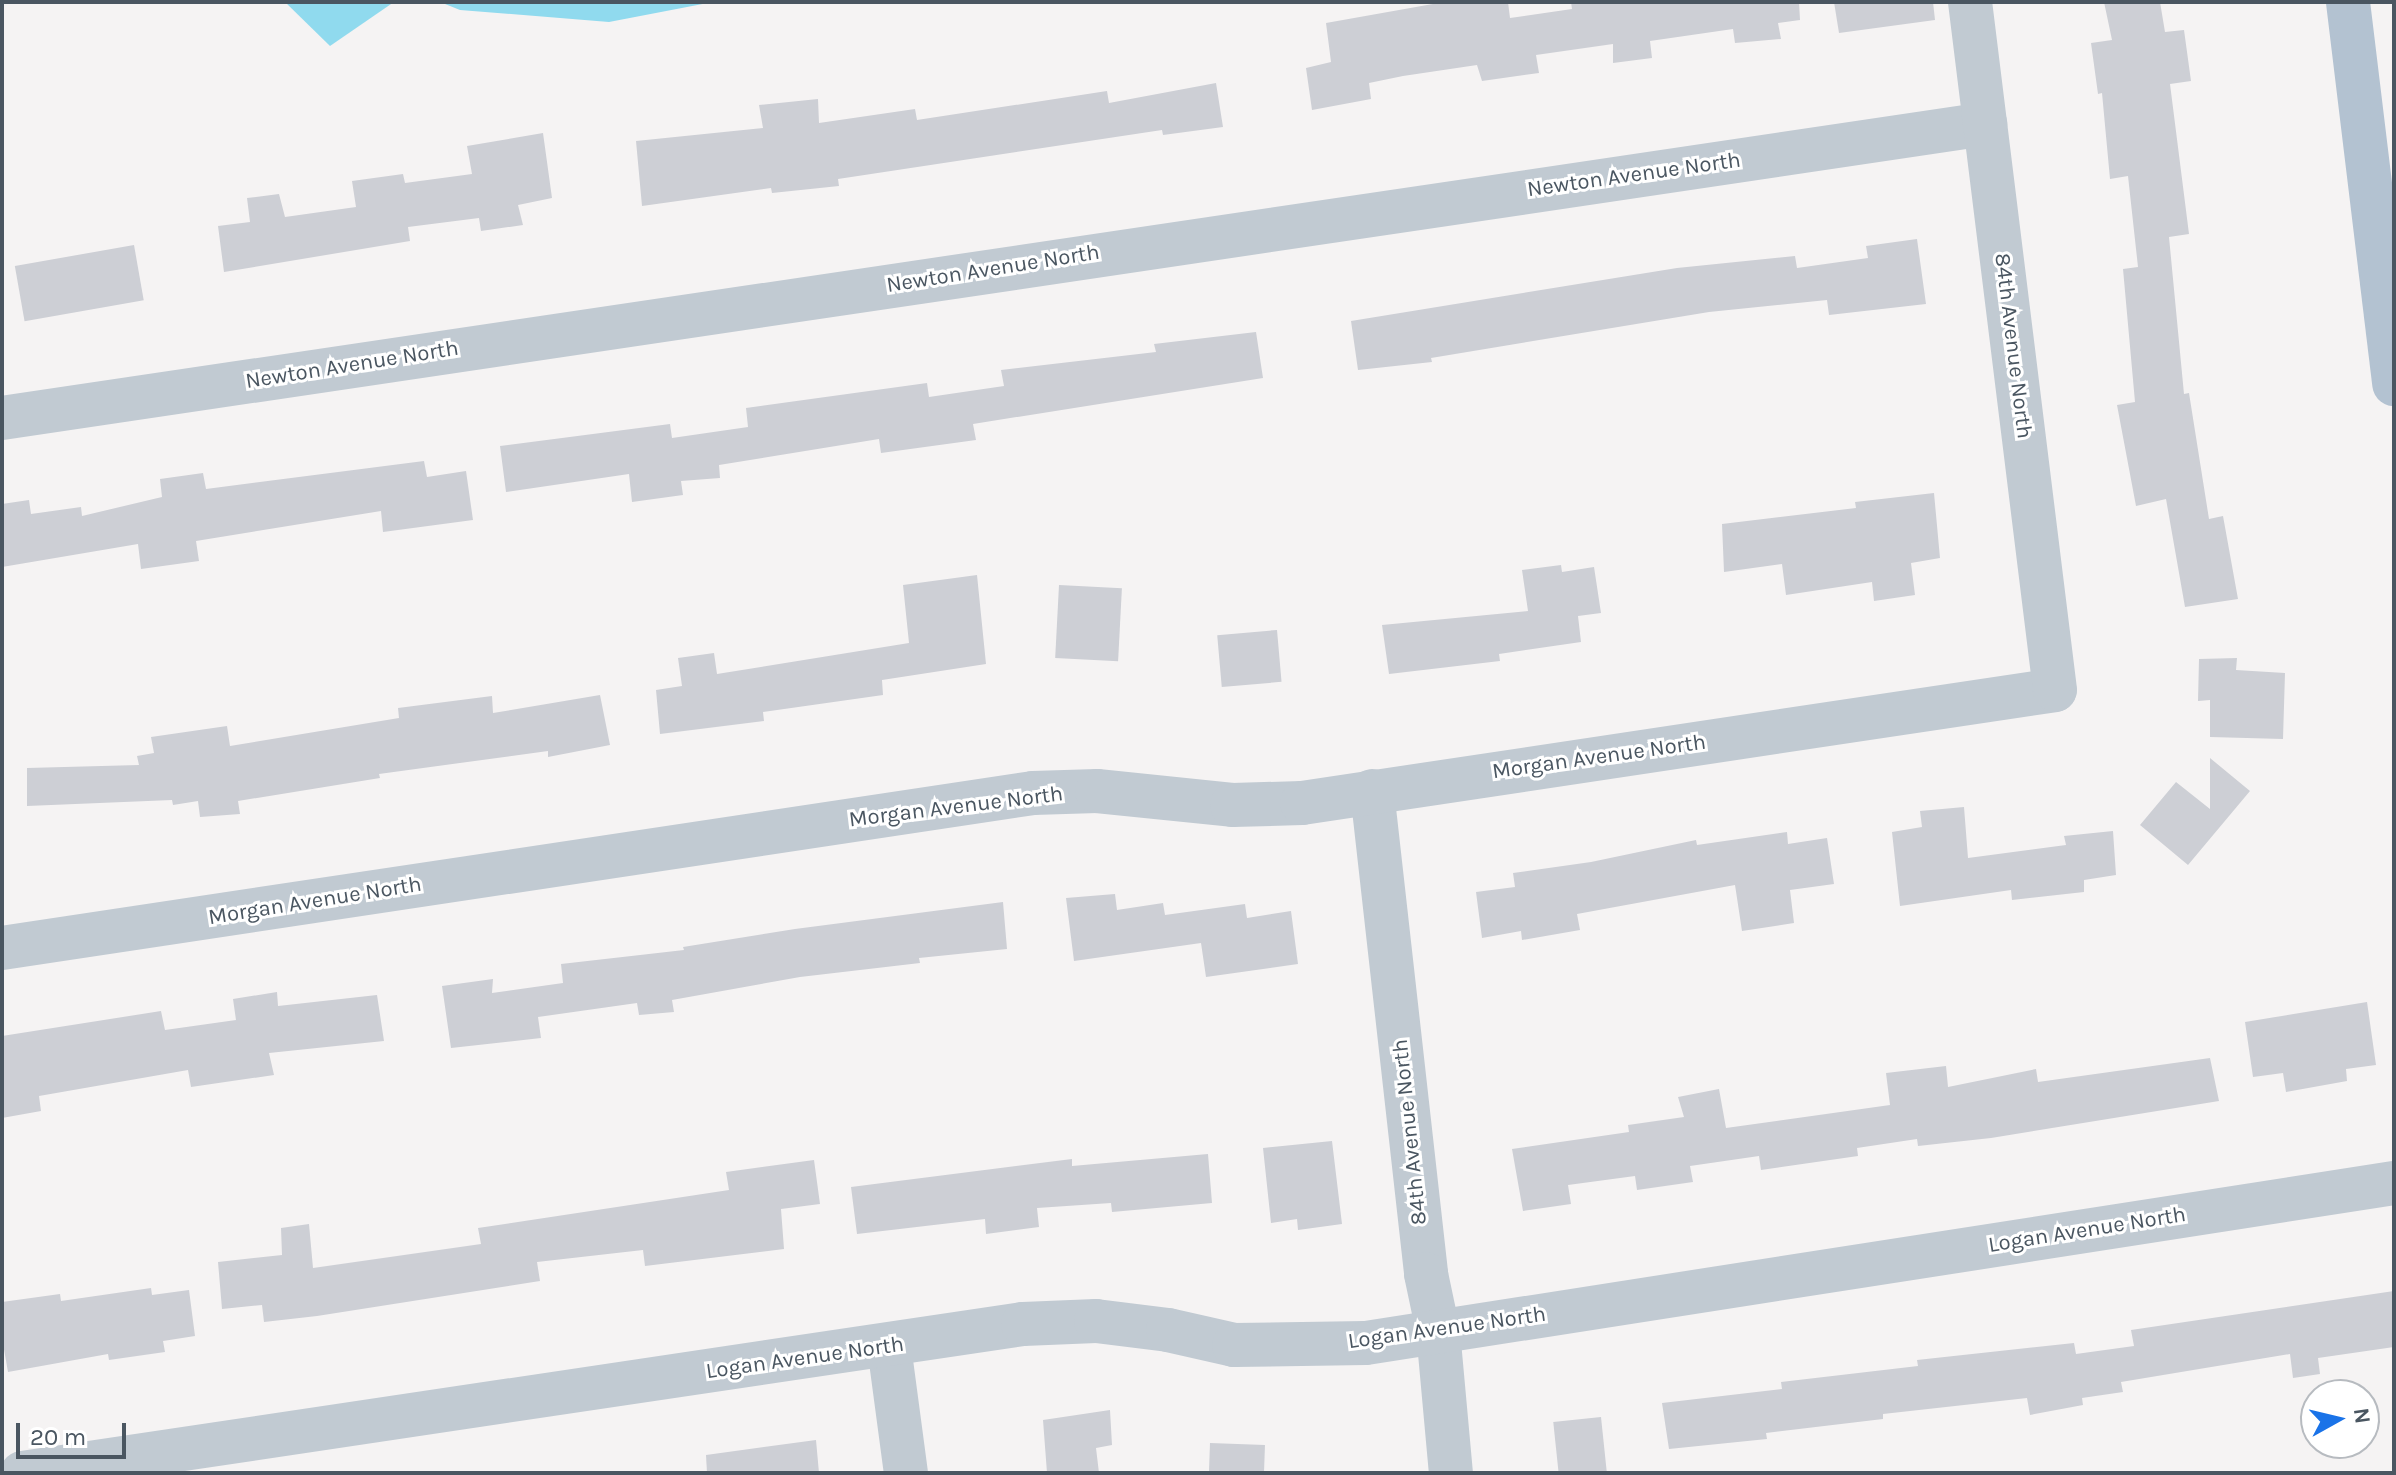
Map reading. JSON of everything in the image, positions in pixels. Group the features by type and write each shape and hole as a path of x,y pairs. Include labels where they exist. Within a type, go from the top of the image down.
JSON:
{"main road":[{"path":"2348,2 2394,384"}],"street":[{"name":"84th Avenue North","path":"1970,2 2055,690"},
{"name":"Newton Avenue North","path":"2,418 1985,124"},
{"name":"Morgan Avenue North","path":"2,948 1033,793 1097,791 1232,805 1302,803 2055,690"},
{"name":"84th Avenue North","path":"1372,791 1426,1274 1438,1331 1451,1473"},
{"name":"Logan Avenue North","path":"22,1473 1023,1324 1096,1321 1168,1330 1234,1345 1366,1343 2394,1183"},
{"path":"889,1346 906,1473"}],"water":[{"path":"285,2 394,2 330,46"},
{"path":"440,2 713,2 609,22 460,10"}],"building":[{"path":"1444,2 1508,2 1510,18 1572,9 1571,2 1799,2 1800,20 1778,23 1781,39 1735,43 1733,29 1650,41 1652,58 1613,63 1613,44 1536,55 1539,73 1482,81 1477,65 1403,76 1369,83 1371,99 1312,110 1306,68 1331,62 1326,23"},
{"path":"1834,2 1933,2 1935,20 1839,33"},
{"path":"2104,2 2160,2 2165,32 2184,30 2191,81 2170,84 2189,234 2169,237 2184,394 2189,393 2209,519 2223,516 2238,599 2185,607 2166,499 2136,506 2117,405 2135,402 2123,269 2138,267 2128,176 2110,179 2102,93 2098,94 2091,43 2112,40"},
{"path":"1216,83 1223,127 1163,135 1162,130 838,179 839,186 772,193 771,188 642,206 636,141 763,128 759,105 818,99 819,123 915,109 917,120 1107,91 1109,103"},
{"path":"543,133 552,198 518,205 523,225 481,231 479,218 408,227 410,241 224,272 218,226 250,222 247,198 279,194 285,217 356,207 352,181 403,174 405,183 472,174 467,146"},
{"path":"1917,239 1926,304 1829,315 1827,300 1709,312 1431,358 1432,362 1358,370 1351,321 1677,268 1795,256 1797,268 1868,258 1866,246"},
{"path":"134,245 144,300 25,321 15,266"},
{"path":"1256,332 1263,378 973,424 976,440 881,453 879,439 719,465 720,478 681,481 683,495 632,502 629,474 506,492 500,446 670,424 672,438 748,427 746,408 927,383 929,397 1004,386 1001,370 1156,352 1154,344"},
{"path":"424,461 427,477 466,471 473,520 383,532 381,511 196,541 199,561 141,569 138,544 2,567 2,504 29,500 31,514 81,507 82,516 162,497 160,479 203,473 206,489"},
{"path":"1934,493 1940,558 1911,563 1915,595 1874,601 1872,582 1786,595 1782,564 1724,572 1722,524 1856,508 1855,502"},
{"path":"1561,565 1562,572 1594,567 1601,613 1578,616 1581,642 1499,654 1500,661 1389,674 1382,625 1528,611 1522,570"},
{"path":"977,575 986,664 882,680 883,695 763,712 764,721 660,734 656,690 682,686 678,658 714,653 717,674 909,643 903,585"},
{"path":"1059,585 1122,588 1118,661 1055,658"},
{"path":"1277,630 1282,682 1222,687 1217,635"},
{"path":"2237,658 2236,670 2285,673 2283,739 2210,737 2210,700 2198,701 2199,659"},
{"path":"600,695 610,745 548,757 548,751 379,774 380,778 238,801 240,814 200,817 198,801 173,805 172,800 27,806 27,768 139,765 137,756 154,753 151,737 227,726 230,746 399,718 398,708 492,696 493,713"},
{"path":"2210,758 2250,791 2188,865 2140,825 2176,782 2210,809"},
{"path":"1964,807 1968,858 2066,845 2064,836 2113,831 2116,875 2084,880 2084,892 2012,900 2011,890 1900,906 1892,832 1922,827 1920,811"},
{"path":"1787,832 1788,844 1827,838 1834,884 1790,890 1794,923 1742,931 1735,885 1577,914 1580,930 1522,940 1521,931 1482,938 1476,892 1515,887 1513,873 1591,862 1696,840 1697,845"},
{"path":"1115,894 1117,910 1163,903 1165,915 1245,904 1247,918 1291,911 1298,964 1206,977 1201,943 1074,961 1066,898"},
{"path":"1003,902 1007,949 919,958 920,963 800,977 672,1000 674,1012 639,1015 637,1003 538,1017 541,1038 451,1048 442,986 493,979 492,993 563,983 561,964 684,950 683,947 795,929"},
{"path":"277,992 278,1006 377,995 384,1041 269,1053 274,1075 191,1087 188,1070 39,1096 41,1111 2,1118 2,1036 161,1011 165,1030 236,1020 233,999"},
{"path":"2367,1002 2376,1065 2346,1069 2347,1081 2286,1092 2283,1073 2253,1077 2245,1022"},
{"path":"2210,1058 2219,1101 1991,1138 1918,1146 1917,1139 1857,1148 1858,1156 1761,1170 1759,1156 1690,1166 1693,1182 1637,1190 1635,1176 1568,1185 1571,1204 1523,1211 1512,1149 1629,1132 1628,1125 1684,1117 1678,1097 1719,1089 1726,1128 1890,1105 1886,1073 1946,1066 1948,1087 2036,1069 2038,1082"},
{"path":"1332,1141 1342,1224 1298,1230 1297,1219 1271,1223 1263,1148"},
{"path":"1208,1154 1212,1203 1112,1212 1111,1203 1037,1208 1039,1227 986,1234 985,1219 857,1234 851,1187 1072,1159 1072,1166"},
{"path":"814,1160 820,1204 781,1209 784,1249 645,1266 643,1250 537,1262 540,1281 264,1322 262,1305 222,1309 218,1262 282,1255 281,1228 309,1224 313,1268 481,1244 478,1228 729,1190 726,1172"},
{"path":"151,1288 152,1295 189,1290 195,1336 163,1341 165,1352 109,1360 108,1354 8,1372 2,1338 2,1302 60,1294 61,1301"},
{"path":"2394,1291 2394,1347 2318,1358 2320,1374 2293,1378 2290,1354 2121,1382 2123,1392 2082,1398 2083,1405 2030,1415 2027,1398 1883,1414 1883,1419 1766,1433 1767,1439 1669,1449 1662,1403 1782,1389 1781,1382 1918,1366 1917,1360 2074,1343 2076,1354 2134,1346 2131,1330"},
{"path":"1110,1410 1112,1445 1096,1448 1099,1473 1047,1473 1043,1420"},
{"path":"1601,1417 1607,1473 1559,1473 1553,1422"},
{"path":"816,1440 819,1473 707,1473 706,1455"},
{"path":"1210,1443 1265,1445 1264,1473 1209,1473"}]}
